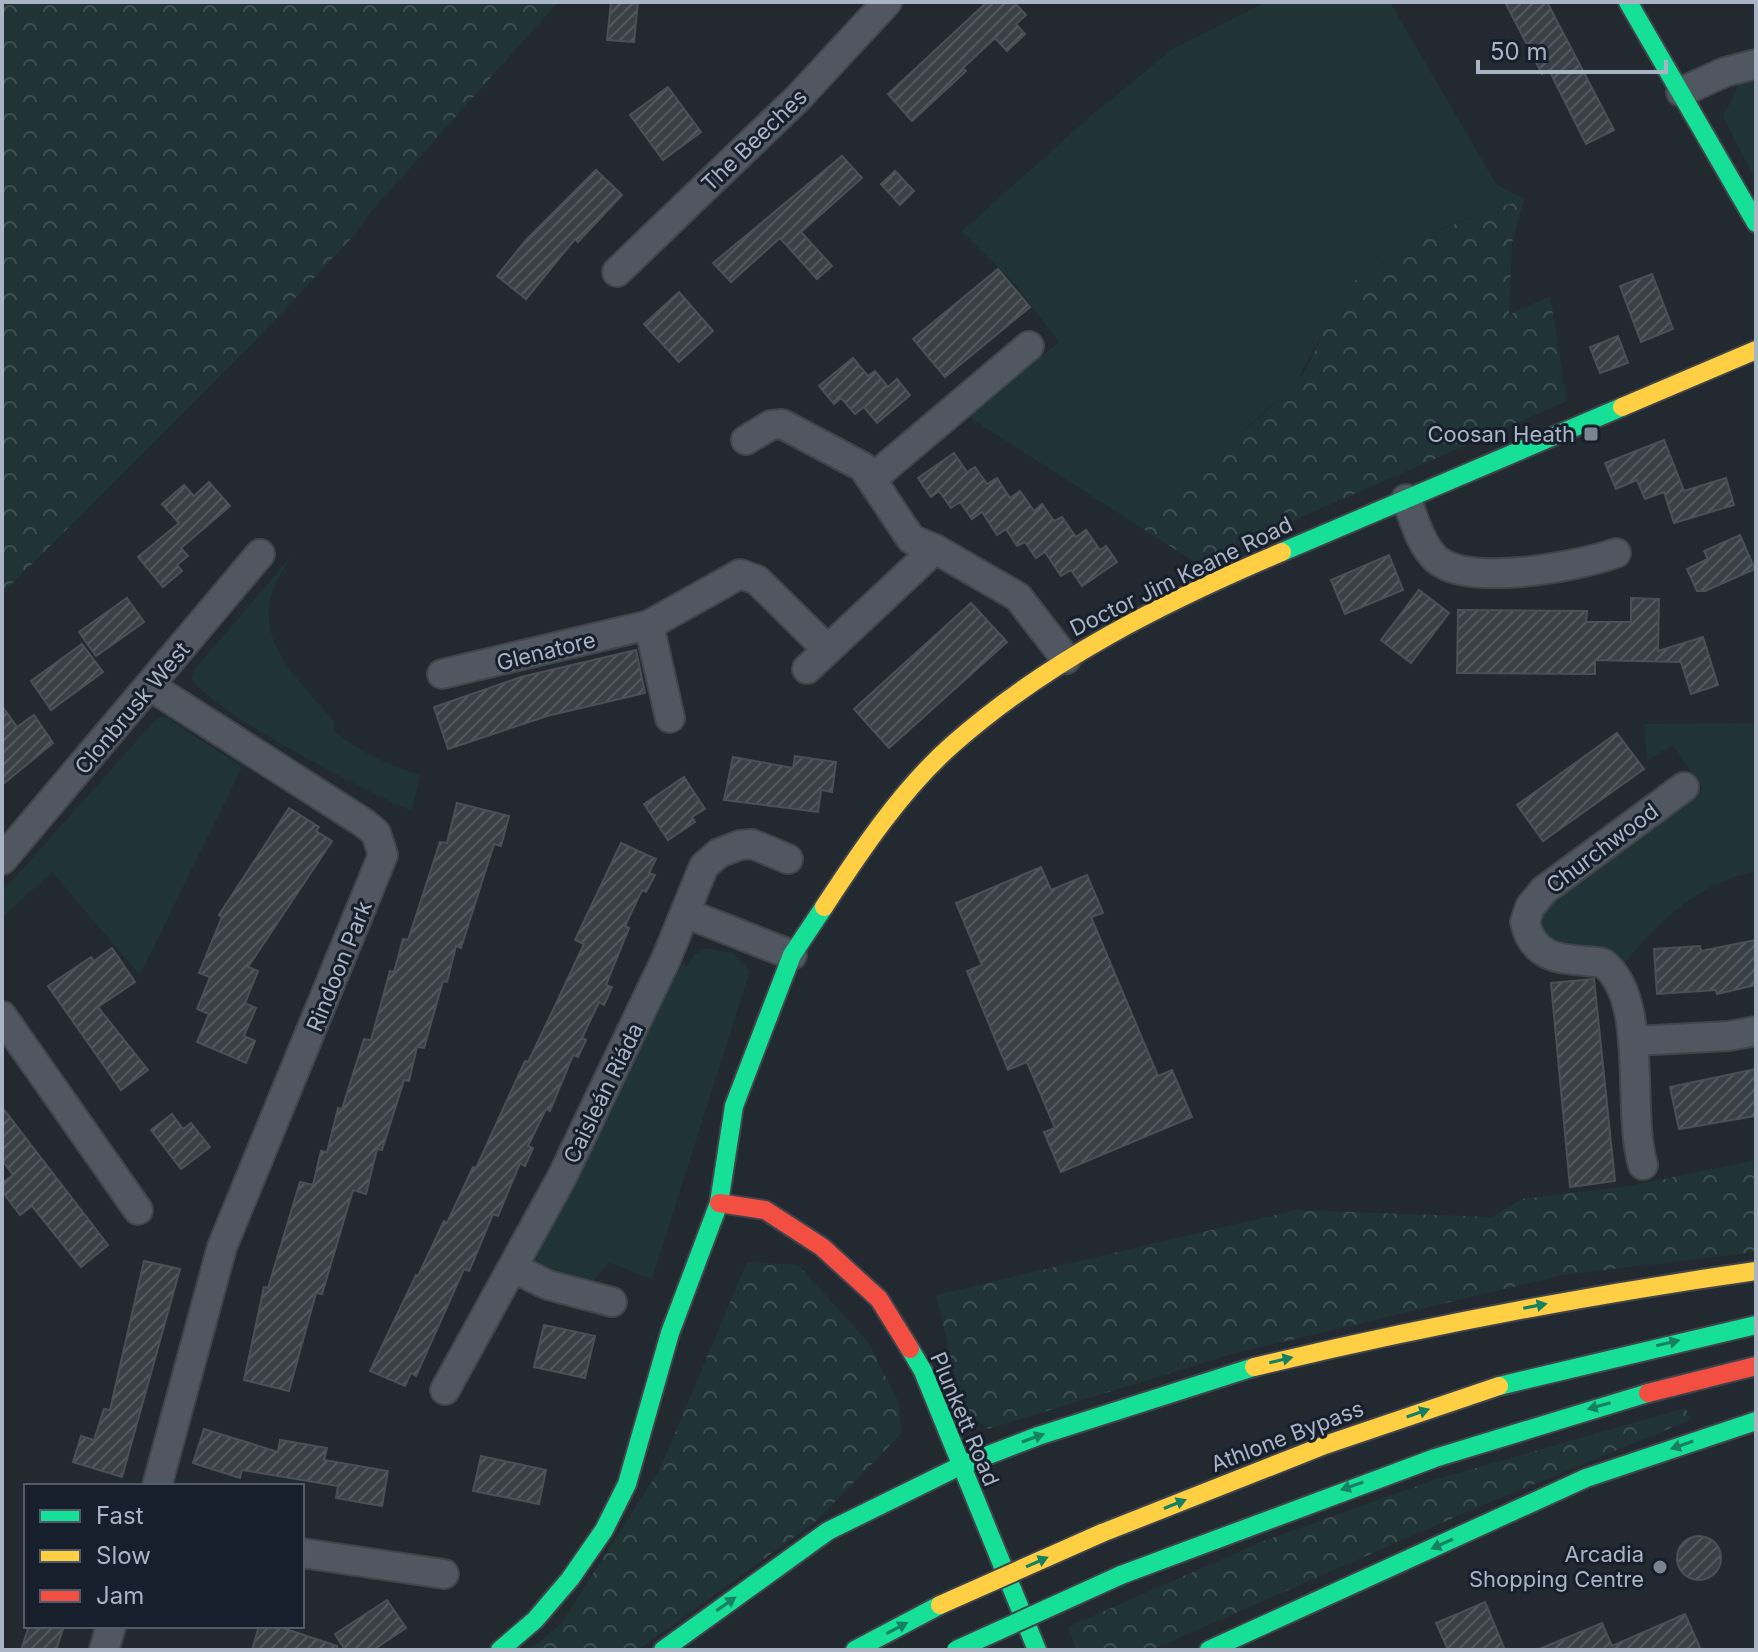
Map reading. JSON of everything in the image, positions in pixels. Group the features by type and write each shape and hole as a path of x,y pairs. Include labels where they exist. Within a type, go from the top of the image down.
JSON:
{"main road":[{"path":"1628,2 1756,223"},
{"name":"Doctor Jim Keane Road","path":"500,1650 535,1620 563,1588 627,1484 670,1333 719,1203 734,1106 792,955 870,837 934,763 973,726 1066,659 1119,628 1203,587 1406,499 1752,359"},
{"name":"Plunkett Road","path":"719,1203 765,1210 822,1247 879,1299 923,1371 1037,1650"},
{"path":"663,1650 828,1531 960,1466 1038,1436 1260,1365 1492,1314 1756,1271"},
{"name":"Athlone Bypass","path":"855,1650 940,1605 1102,1533 1325,1445 1525,1377 1756,1325"},
{"path":"956,1650 1121,1575 1299,1504 1502,1434 1667,1387 1756,1366"},
{"path":"1209,1650 1586,1478 1756,1421"}],"street":[{"name":"The Beeches","path":"617,272 799,97 887,2"},
{"path":"1681,92 1725,72 1756,64"},
{"path":"873,478 1029,346"},
{"path":"746,440 771,425 782,424 855,461 873,478 886,507 905,534 1025,602 1066,659"},
{"path":"1406,499 1423,540 1438,561 1448,566 1479,572 1543,569 1574,565 1616,553"},
{"path":"807,669 935,549"},
{"name":"Clonbrusk West","path":"2,860 260,554"},
{"name":"Glenatore","path":"442,674 649,625 740,574 757,580 827,649"},
{"path":"649,625 670,718"},
{"name":"Rindoon Park","path":"150,686 364,823 376,833 383,848 377,874 222,1247 158,1484"},
{"name":"Churchwood","path":"1643,1165 1634,1125 1634,1041 1628,1004 1612,970 1603,963 1546,955 1534,945 1525,922 1530,907 1544,890 1684,787"},
{"name":"Caisleán Riáda","path":"445,1390 513,1268 615,1070 704,866 719,853 752,844 788,859"},
{"path":"685,913 792,955"},
{"path":"2,1016 138,1210"},
{"path":"1634,1041 1729,1036 1756,1031"},
{"path":"513,1268 548,1285 612,1302"},
{"path":"304,1553 444,1574"},
{"path":"104,1650 110,1628"}],"green space":[{"path":"2,2 558,2 369,214 356,233 262,334 2,594"},
{"path":"1266,2 1390,2 1496,184 1524,199 1452,224 1412,243 1340,298 1297,382 1216,456 1131,521 969,417 1059,342 1015,284 962,231 1093,114 1175,47"},
{"path":"1756,78 1756,181 1723,117 1739,84"},
{"path":"1524,199 1512,243 1509,315 1550,296 1567,401 1196,563 1131,521 1235,438 1294,384 1308,365 1339,299 1354,281 1398,250 1424,237"},
{"path":"295,552 278,578 270,602 269,623 275,643 299,681 334,721 335,731 375,758 420,775 412,811 330,771 259,731 228,711 192,679 194,670"},
{"path":"158,717 166,717 242,767 140,975 52,872 2,917 2,892"},
{"path":"1756,723 1756,872 1717,884 1699,894 1651,933 1624,964 1611,953 1551,939 1544,933 1541,917 1554,895 1703,789 1673,745 1647,760 1644,724"},
{"path":"706,948 733,953 750,971 652,1279 609,1263 592,1282 540,1269 536,1253 541,1239 682,964 687,966 694,955"},
{"path":"1756,1160 1756,1252 1563,1275 1232,1354 988,1429 963,1409 936,1295 1296,1210 1492,1217 1522,1199 1630,1186"},
{"path":"747,1262 798,1265 868,1342 899,1403 901,1434 815,1522 638,1650 530,1650 561,1624 660,1469"},
{"path":"1686,1408 1690,1420 1476,1508 1151,1650 1077,1650 1068,1627 1261,1542 1434,1480"}],"building":[{"path":"611,2 638,2 634,42 607,40"},
{"path":"987,2 1014,2 1026,15 1016,24 1025,34 1007,51 995,38 963,68 966,71 912,121 888,94"},
{"path":"1505,2 1547,2 1614,130 1586,144 1549,70 1542,74"},
{"path":"668,87 701,132 663,160 630,115"},
{"path":"842,156 862,178 801,232 832,266 817,279 780,238 731,282 713,263"},
{"path":"596,170 622,195 578,242 575,239 526,299 497,276 526,240"},
{"path":"895,171 914,191 900,205 881,184"},
{"path":"998,269 1030,307 945,377 913,339"},
{"path":"1652,274 1673,329 1641,342 1620,286"},
{"path":"679,292 713,331 679,362 644,324"},
{"path":"1618,336 1628,363 1600,373 1590,347"},
{"path":"853,358 868,376 875,371 888,387 897,379 910,395 877,423 864,407 855,414 841,398 834,404 819,386"},
{"path":"1664,440 1684,491 1726,478 1734,505 1674,523 1664,492 1645,499 1637,480 1616,489 1605,463"},
{"path":"954,453 967,472 975,467 987,484 997,478 1010,498 1020,491 1034,511 1042,504 1054,521 1062,517 1076,537 1086,530 1100,550 1106,546 1117,562 1082,586 1071,570 1061,576 1045,552 1036,558 1025,542 1017,546 1006,529 997,535 982,512 972,519 960,502 951,508 939,491 931,497 918,478"},
{"path":"209,482 230,506 181,548 188,556 177,565 182,571 163,587 138,557 179,523 162,504 184,485 194,496"},
{"path":"1740,535 1755,569 1705,591 1697,591 1687,569 1708,559 1704,551"},
{"path":"1389,555 1403,590 1345,614 1331,580"},
{"path":"1419,590 1449,613 1411,663 1381,640"},
{"path":"127,598 144,622 96,656 79,632"},
{"path":"1631,598 1659,599 1658,651 1703,637 1718,685 1691,694 1681,662 1595,660 1595,674 1457,673 1458,610 1587,611 1586,622 1631,622"},
{"path":"971,603 1007,642 889,748 854,709"},
{"path":"82,644 103,672 51,710 31,681"},
{"path":"636,650 645,693 547,716 448,749 434,707 521,677"},
{"path":"2,706 17,727 34,715 53,743 2,785"},
{"path":"1617,733 1644,769 1543,841 1517,805"},
{"path":"795,756 836,762 832,792 821,790 818,812 724,800 733,757 793,768"},
{"path":"684,777 705,809 692,817 695,822 668,840 644,804"},
{"path":"457,803 509,816 501,846 494,844 461,948 456,946 447,982 443,981 424,1048 417,1047 409,1081 404,1080 382,1150 377,1149 366,1194 353,1190 322,1294 316,1293 289,1391 244,1380 264,1287 268,1288 300,1182 313,1185 321,1151 327,1152 338,1108 342,1109 364,1039 371,1040 390,971 394,972 403,939 408,940 440,842 447,843"},
{"path":"289,808 319,827 316,831 332,841 248,967 258,971 245,1003 256,1008 244,1036 255,1041 246,1063 197,1042 209,1014 197,1009 210,977 199,973 222,917 219,915"},
{"path":"621,843 656,859 649,873 655,875 646,892 642,890 625,926 629,928 606,985 612,987 604,1005 599,1002 582,1038 586,1040 578,1057 573,1055 550,1111 546,1109 528,1146 533,1148 525,1166 520,1163 498,1216 493,1214 469,1271 464,1269 416,1376 411,1373 405,1386 370,1371 444,1221 447,1223 473,1167 476,1168 525,1061 528,1062 554,1008 584,944 575,940"},
{"path":"1041,867 1051,890 1087,875 1103,913 1091,917 1158,1076 1172,1070 1192,1117 1061,1172 1044,1132 1055,1128 1027,1062 1008,1070 967,971 982,965 956,903"},
{"path":"1756,940 1756,985 1717,994 1716,990 1657,994 1654,949 1700,946 1701,951"},
{"path":"112,948 135,982 98,1007 148,1070 121,1090 48,986 91,957 94,961"},
{"path":"1594,979 1615,1181 1570,1187 1551,983"},
{"path":"1756,1069 1756,1116 1679,1129 1670,1087"},
{"path":"2,1107 108,1245 81,1267 32,1206 20,1215 2,1191 2,1183 13,1175 2,1160"},
{"path":"172,1114 183,1129 191,1123 210,1147 181,1169 151,1130"},
{"path":"144,1261 180,1269 122,1477 73,1462 81,1436 94,1440 104,1409 110,1410"},
{"path":"544,1325 595,1336 585,1378 534,1367"},
{"path":"204,1429 278,1452 280,1440 327,1448 324,1460 388,1471 382,1506 336,1498 338,1486 242,1470 240,1478 193,1463"},
{"path":"481,1456 546,1470 539,1504 473,1491"},
{"path":"1699,1536 1715,1542 1721,1558 1715,1574 1699,1580 1683,1574 1677,1558 1683,1542"},
{"path":"387,1600 406,1628 373,1650 345,1650 335,1634"},
{"path":"1485,1602 1505,1650 1448,1650 1436,1623"},
{"path":"1685,1614 1701,1650 1537,1650 1602,1623 1612,1646"},
{"path":"28,1628 63,1628 56,1650 21,1650"},
{"path":"258,1628 283,1628 337,1646 337,1650 252,1650"}],"traffic: fast":[{"path":"1628,2 1756,223"},
{"path":"1282,552 1622,407"},
{"path":"500,1650 535,1620 570,1579 604,1530 627,1484 670,1333 719,1203 734,1106 792,955 824,907"},
{"path":"1499,1386 1756,1325"},
{"path":"910,1349 923,1371 1037,1650"},
{"path":"663,1650 828,1531 960,1466 1038,1436 1254,1367"},
{"path":"1121,1575 1435,1458 1648,1393"},
{"path":"1209,1650 1586,1478 1756,1421"},
{"path":"956,1650 1121,1575"},
{"path":"855,1650 940,1605"}],"traffic: slow":[{"path":"1622,407 1756,350"},
{"path":"824,907 867,843 916,781 989,714 1027,686 1109,635 1194,591 1282,552"},
{"path":"1254,1367 1504,1313 1756,1271"},
{"path":"1102,1533 1325,1445 1499,1386"},
{"path":"940,1605 1102,1533"}],"traffic: jam":[{"path":"719,1203 765,1210 822,1247 879,1299 910,1349"},
{"path":"1648,1393 1756,1366"}],"place":[{"name":"Coosan Heath","path":"1591,434"},
{"name":"Arcadia Shopping Centre","path":"1660,1567"}]}
